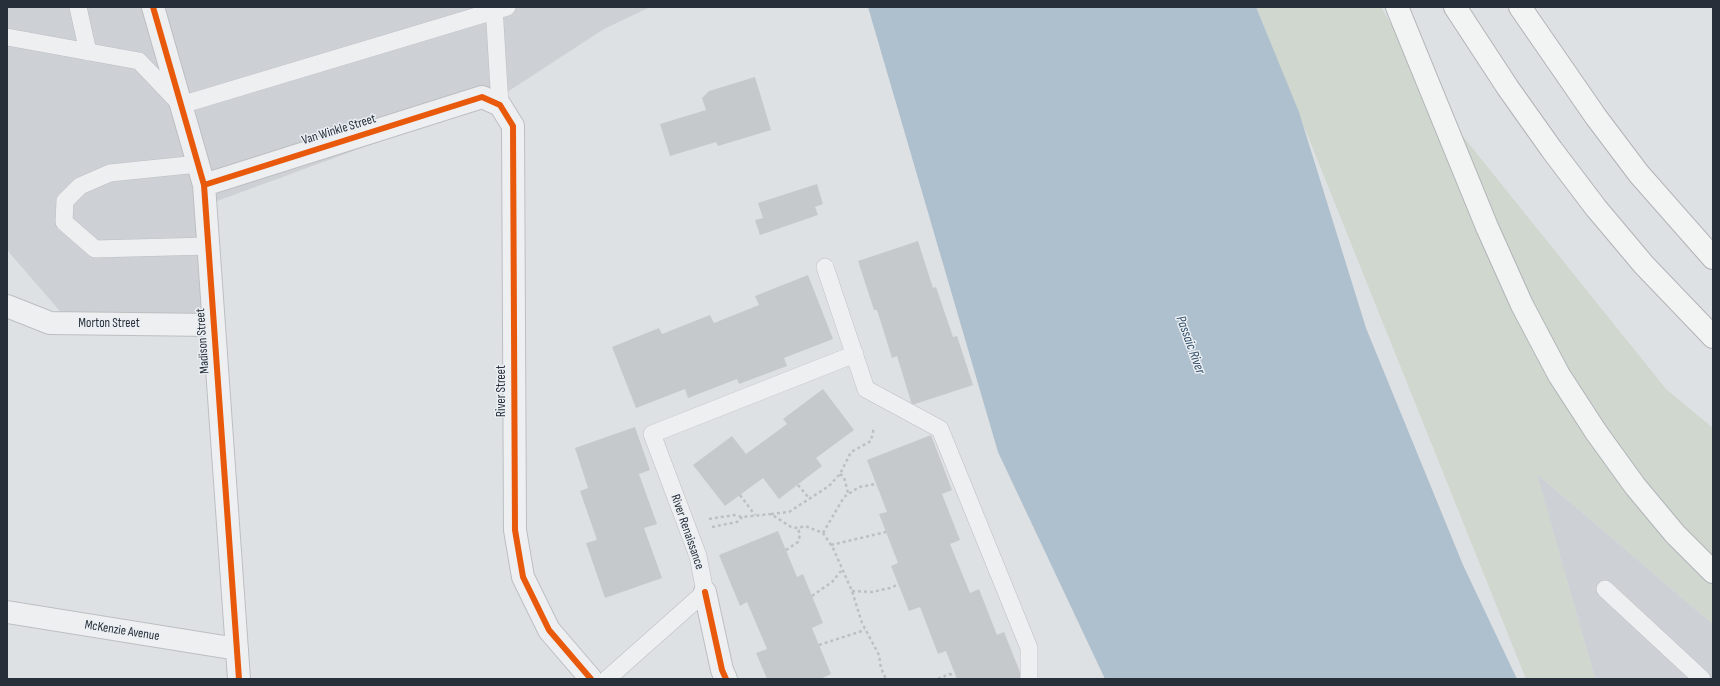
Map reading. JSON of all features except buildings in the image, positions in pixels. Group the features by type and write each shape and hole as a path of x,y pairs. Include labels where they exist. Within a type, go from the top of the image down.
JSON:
{"highway":[{"path":"1397,7 1487,227 1522,305 1559,374 1596,432 1635,486 1675,534 1713,572"},
{"path":"1455,7 1512,94 1596,208 1644,264 1713,338"},
{"path":"1520,7 1596,117 1639,174 1713,258"},
{"path":"1685,228 1713,251"}],"street":[{"name":"Madison Street","path":"154,7 204,185 239,679"},
{"name":"Van Winkle Street","path":"204,185 491,101"},
{"name":"River Street","path":"491,101 513,126 515,530 523,577 549,630 591,679"},
{"name":"Morton Street","path":"7,306 50,323 213,325"},
{"name":"River Renaissance","path":"705,592 722,670 726,679"},
{"name":"McKenzie Avenue","path":"7,612 237,650"}],"lane":[{"path":"78,7 88,52"},
{"path":"7,37 139,61 181,105 498,8 491,101"},
{"path":"198,164 110,173 98,178 80,186 65,201 64,222 95,249 208,246"},
{"path":"825,267 866,389 940,429 1029,648 1029,679"},
{"name":"River Renaissance","path":"705,592 698,556 652,434 855,354"},
{"path":"1605,589 1702,679"},
{"path":"608,679 705,592"}],"path":[{"path":"706,520 734,515 742,517 789,512 799,507 809,498 829,486 840,474 851,452 871,441 874,427"},
{"path":"840,474 844,477 848,493"},
{"path":"823,533 839,503 848,493 859,487 876,484"},
{"path":"798,485 809,498"},
{"path":"740,495 756,515"},
{"path":"771,514 782,523 798,528 805,526 823,533 831,545 852,591 865,630 879,655 880,668 886,679"},
{"path":"709,527 737,522 742,517"},
{"path":"786,550 798,542 800,535 798,528"},
{"path":"831,545 886,532"},
{"path":"812,596 832,582 842,570"},
{"path":"852,591 872,592 890,588 899,584"},
{"path":"819,645 865,630"},
{"path":"938,679 949,674 955,675"}],"shaded area":[{"path":"7,7 650,7 604,29 498,98 198,208 210,337 78,332 7,250"},
{"path":"1256,7 1381,7 1441,109 1666,389 1713,428 1713,624 1537,474 1595,679 1526,679"},
{"path":"1536,473 1713,624 1713,679 1595,679"}],"water":[{"name":"Passaic River","path":"868,7 1256,7 1299,112 1366,328 1463,565 1517,679 1105,679 998,452"}],"cycle path":[{"path":"153,7 204,185 239,679"},
{"path":"204,185 482,97 500,105 513,126 515,530 523,577 549,630 591,679"},
{"path":"705,592 722,670 726,679"}]}
